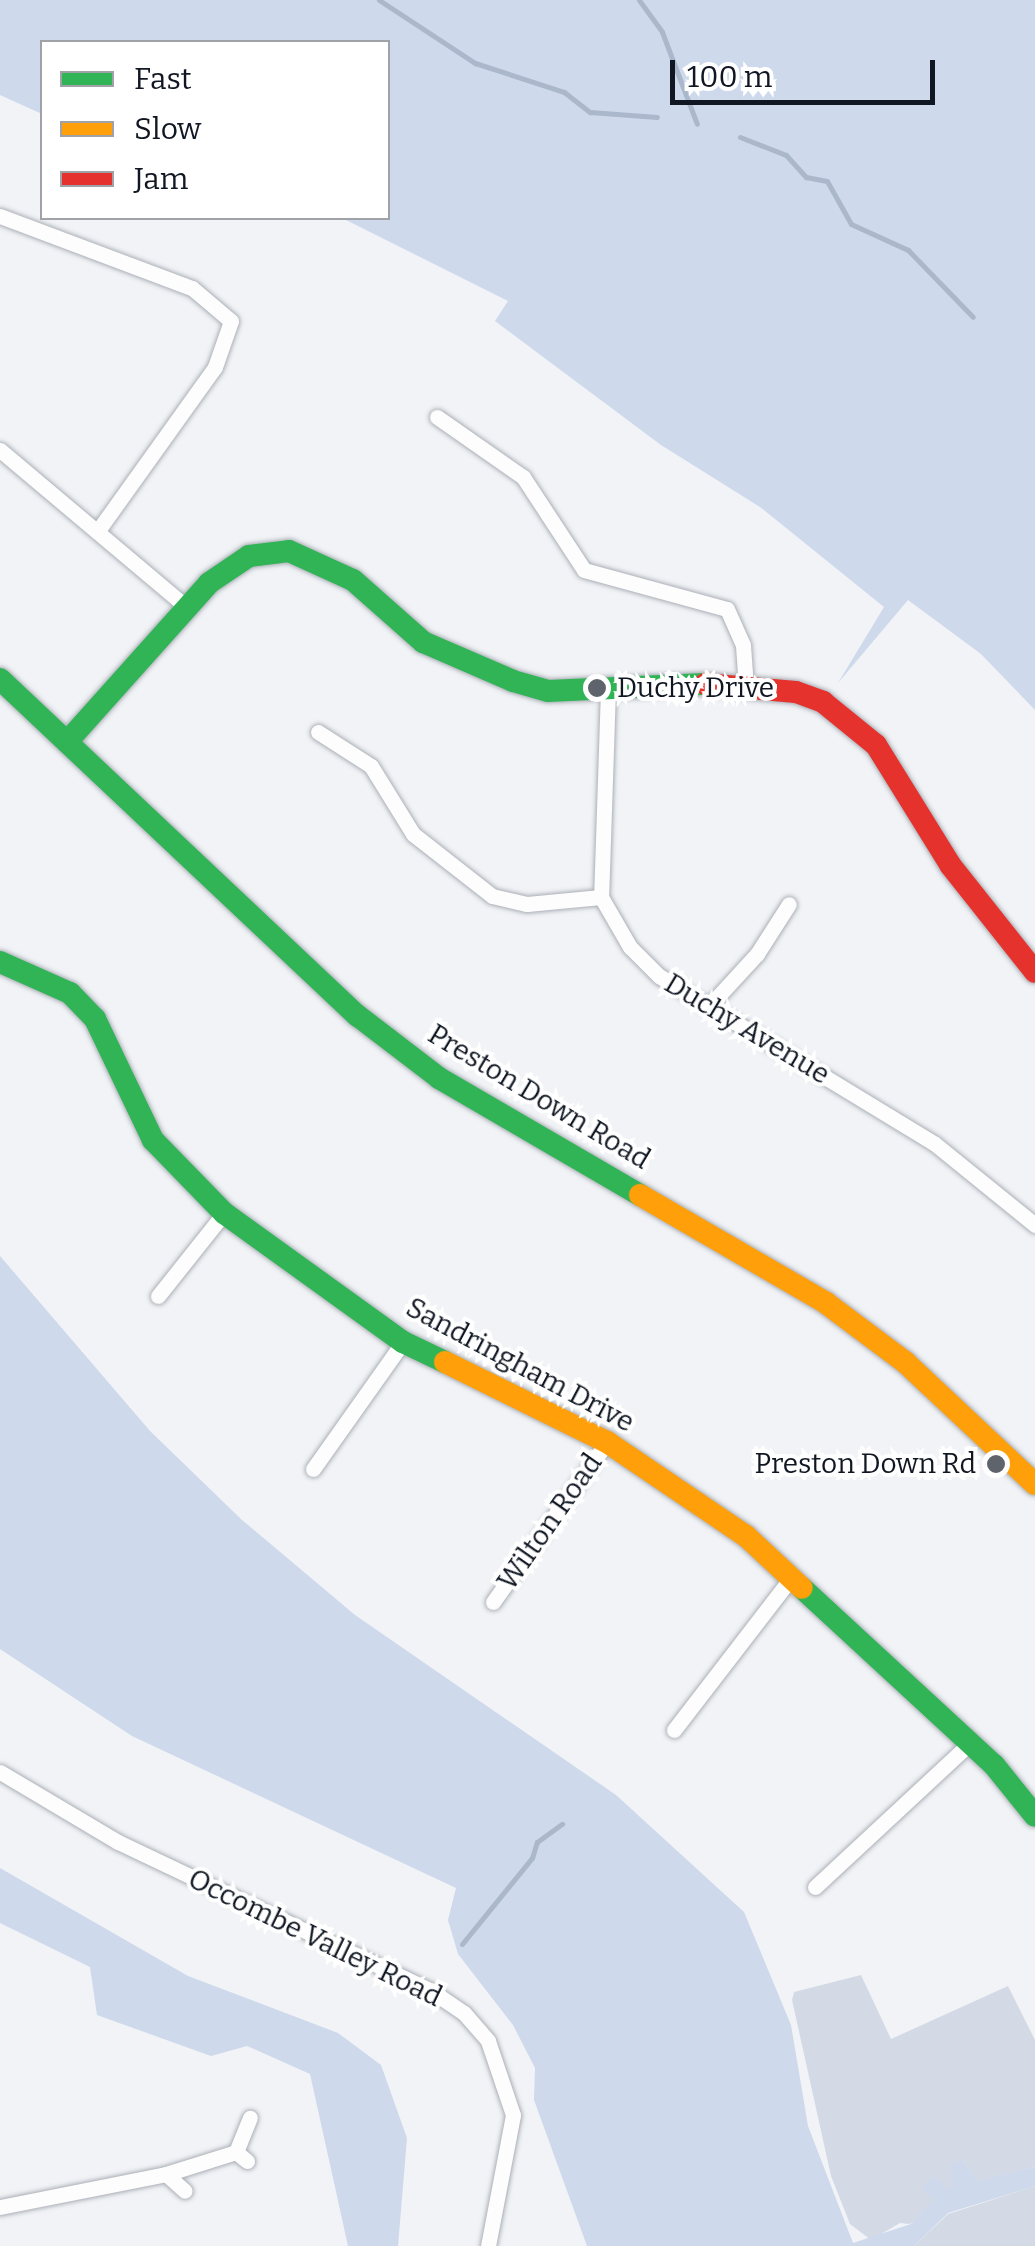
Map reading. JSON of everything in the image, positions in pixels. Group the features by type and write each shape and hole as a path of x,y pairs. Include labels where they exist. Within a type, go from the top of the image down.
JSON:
{"street":[{"path":"0,216 192,288 230,321 216,367 99,528"},
{"path":"436,417 523,477 584,570 727,609 743,645 746,688"},
{"path":"0,450 99,528 186,606"},
{"path":"66,742 186,606 249,556 289,551 354,580 424,642 473,665 548,691 746,688 796,692 852,721 876,745 952,866 1035,972"},
{"name":"Preston Down Road","path":"0,680 358,1016 439,1078 812,1293 906,1362 1035,1484"},
{"path":"318,732 371,766 413,834 492,896 528,904 601,897 608,690"},
{"name":"Duchy Avenue","path":"601,897 630,947 659,976 711,1004 935,1144 1035,1226"},
{"path":"711,1004 757,954 788,904"},
{"name":"Sandringham Drive","path":"0,962 70,993 95,1019 153,1140 224,1214 403,1342 607,1442 746,1536 970,1743 1035,1816"},
{"path":"158,1296 224,1214"},
{"path":"313,1469 403,1342"},
{"name":"Wilton Road","path":"493,1602 607,1442"},
{"path":"674,1730 790,1578"},
{"path":"815,1887 970,1743"},
{"name":"Occombe Valley Road","path":"0,1772 118,1842 430,1990 464,2013 488,2041 513,2115 488,2246"},
{"path":"0,2207 242,2156 250,2118"},
{"path":"166,2174 185,2191"}],"shaded area":[{"path":"0,0 1035,0 1035,710 981,654 908,600 838,683 884,607 760,507 661,445 495,321 508,301 346,220 390,220 390,40 40,40 40,113 0,95"},
{"path":"0,1256 150,1431 242,1520 355,1615 616,1795 744,1912 791,2025 808,2126 853,2243 911,2224 933,2200 922,2188 932,2176 952,2190 951,2165 962,2159 977,2181 1035,2167 1035,2186 948,2213 914,2246 587,2246 534,2100 535,2068 513,2025 458,1954 448,1920 456,1888 132,1736 0,1649"},
{"path":"0,1868 188,1976 338,2033 381,2065 407,2138 398,2246 348,2246 310,2074 247,2046 211,2056 97,2015 90,1967 0,1923"},
{"path":"861,1975 891,2039 1008,1986 1035,2040 1035,2167 977,2182 962,2159 952,2190 910,2224 900,2223 871,2240 850,2224 831,2176 792,2000 794,1992"},
{"path":"1035,2186 1035,2246 914,2246 948,2214"}],"waterway":[{"path":"379,0 475,63 564,92 590,112 657,117"},
{"path":"639,0 662,32 697,124"},
{"path":"740,137 786,155 806,177 827,181 851,224 908,250 973,317"},
{"path":"462,1944 532,1858 537,1842 562,1824"}],"traffic: fast":[{"path":"67,742 209,583 249,556 289,551 353,580 423,642 513,681 548,691 705,684"},
{"path":"0,679 358,1016 439,1078 640,1195"},
{"path":"0,962 70,993 95,1019 153,1140 224,1213 403,1342 445,1362"},
{"path":"802,1588 994,1765 1035,1816"}],"traffic: slow":[{"path":"640,1195 826,1303 905,1362 1035,1484"},
{"path":"445,1362 607,1442 746,1536 802,1588"}],"traffic: jam":[{"path":"705,684 796,692 823,702 876,745 951,866 1035,972"}],"place":[{"name":"Duchy Drive","path":"597,688"},
{"name":"Preston Down Rd","path":"996,1464"}]}
